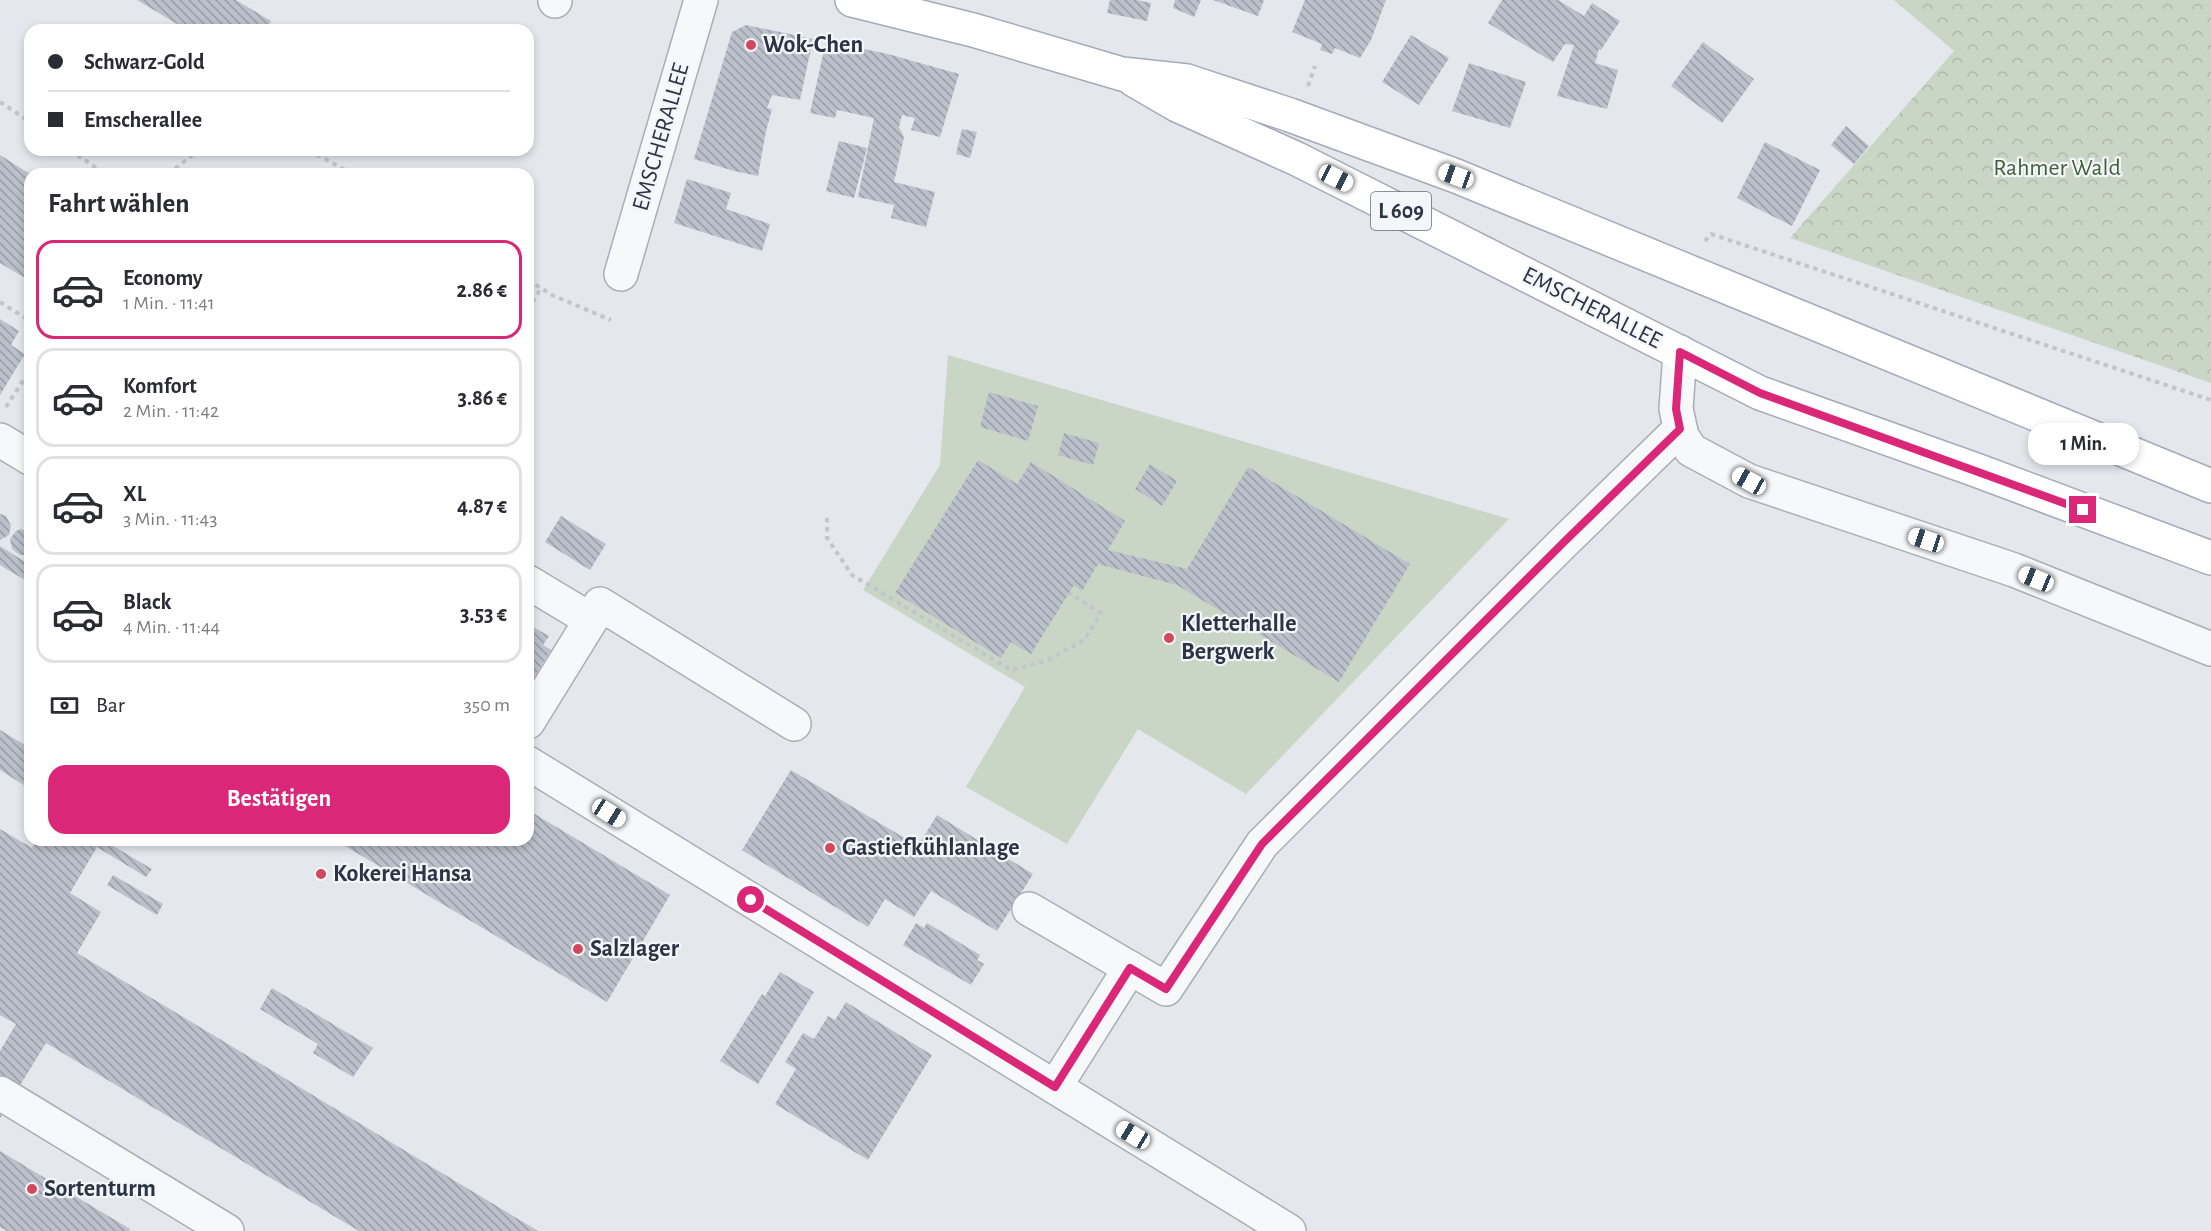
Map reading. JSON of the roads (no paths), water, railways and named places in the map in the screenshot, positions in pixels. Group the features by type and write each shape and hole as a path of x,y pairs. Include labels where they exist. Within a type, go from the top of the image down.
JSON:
{"main road":[{"name":"EMSCHERALLEE","path":"852,0 888,4 1122,74 1187,81 1290,115 1456,176 2211,486"},
{"name":"EMSCHERALLEE","path":"1122,74 1177,105 1297,159 1760,393 1976,470 2211,558"}],"lane":[{"name":"EMSCHERALLEE","path":"621,273 701,0"},
{"path":"1680,352 1676,409 1682,436 1691,450 1749,481 2014,570 2211,649"},
{"path":"1029,909 1166,989 1262,844 1680,429"},
{"path":"0,440 24,454"},
{"path":"534,586 591,620"},
{"path":"534,712 600,604 794,724"},
{"path":"534,767 1289,1231"},
{"path":"1055,1087 1130,968"},
{"path":"0,1093 227,1231"}],"place":[{"name":"Wok-Chen","path":"751,45"},
{"name":"Kletterhalle Bergwerk","path":"1169,638"},
{"name":"Gastiefkühlanlage","path":"830,848"},
{"name":"Kokerei Hansa","path":"321,874"},
{"name":"Salzlager","path":"578,949"},
{"name":"Sortenturm","path":"32,1189"}],"park label":[{"name":"Rahmer Wald","path":"2057,168"}]}
